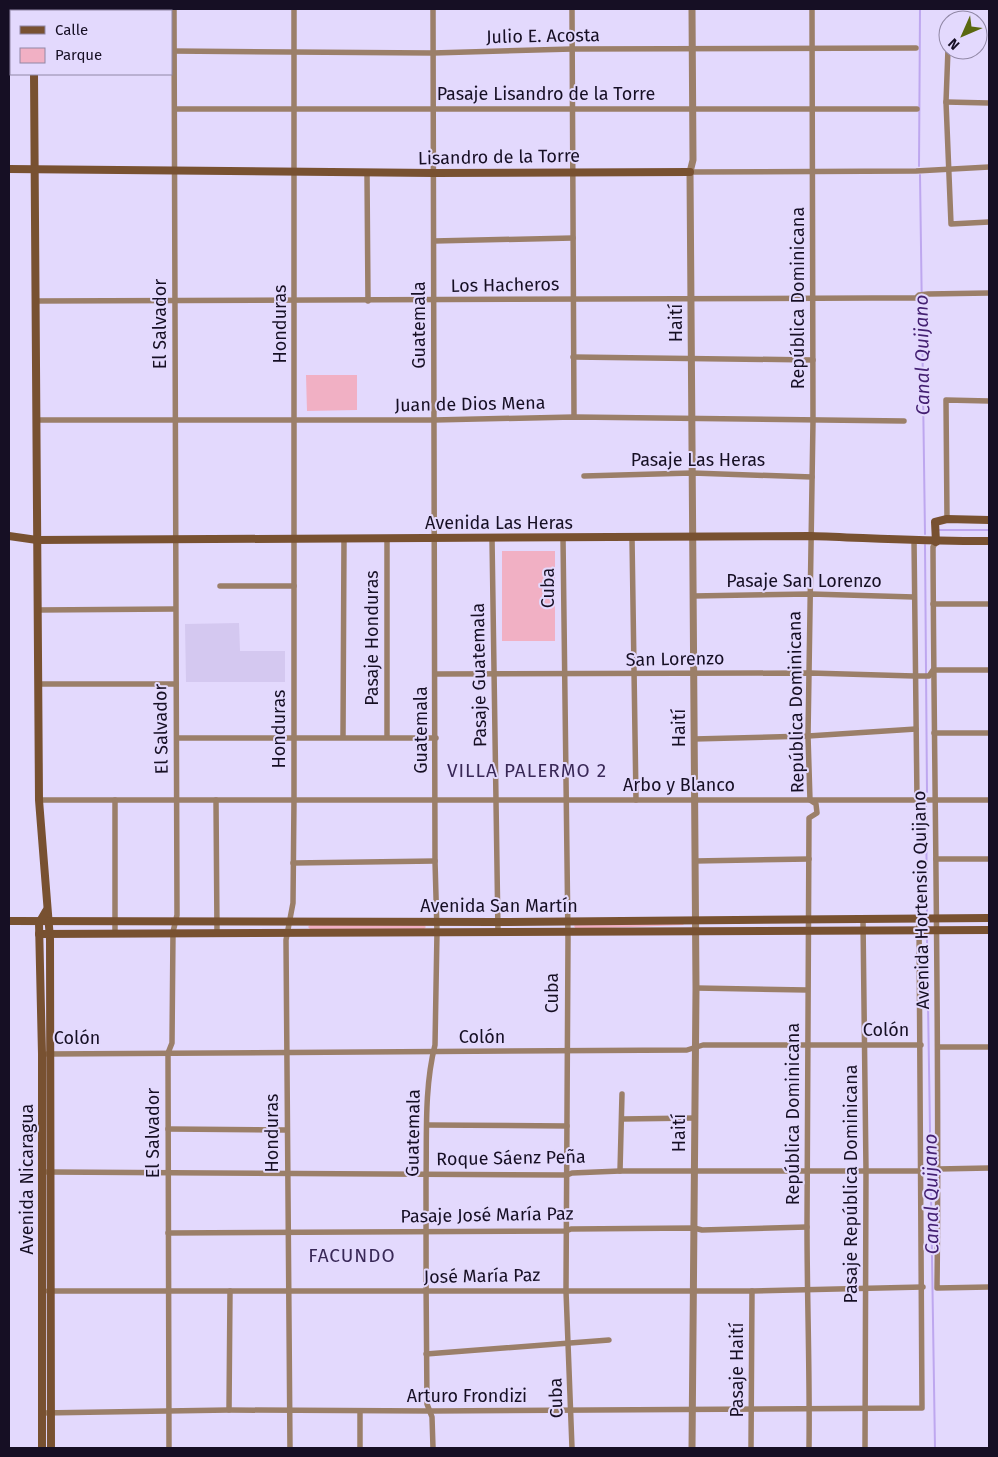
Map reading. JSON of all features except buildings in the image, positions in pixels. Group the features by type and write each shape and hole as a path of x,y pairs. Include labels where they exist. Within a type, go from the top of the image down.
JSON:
{"main road":[{"name":"Avenida Nicaragua","path":"34,75 39,800 46,911 49,923 46,1172 50,1292 46,1413 42,1448"},
{"name":"Lisandro de la Torre","path":"10,169 434,174 574,171 690,172"},
{"path":"936,542 936,522 947,519 989,520"},
{"name":"Avenida Las Heras","path":"9,536 37,540 811,536 914,539 936,542 989,541"},
{"path":"39,923 46,911"},
{"name":"Avenida San Martín","path":"9,921 39,923 498,922 989,918"},
{"name":"Avenida Nicaragua","path":"39,923 46,1054"},
{"name":"Avenida San Martín","path":"39,934 989,930"},
{"name":"Avenida Nicaragua","path":"46,1172 41,1291 46,1413 50,1448"}],"street":[{"name":"El Salvador","path":"169,1448 168,1053 172,1043 173,932 177,922 175,609 176,109 172,51 174,9"},
{"name":"Honduras","path":"290,1448 286,1130 287,934 291,921 294,863 294,9"},
{"name":"Guatemala","path":"432,1448 432,1417 427,1404 426,1175 437,932 434,861 436,674 433,9"},
{"path":"572,9 574,417"},
{"name":"Haití","path":"692,9 693,160 690,172 695,800 694,931 696,988 692,1448"},
{"name":"República Dominicana","path":"809,1448 807,1227 809,1045 807,990 810,918 809,818 817,813 816,804 810,800 808,736 813,421 812,9"},
{"name":"Julio E. Acosta","path":"172,51 433,53 572,49 916,48"},
{"path":"948,60 946,102 951,224 989,222"},
{"path":"946,102 989,103"},
{"name":"Pasaje Lisandro de la Torre","path":"176,109 294,111 693,108 917,109"},
{"name":"Lisandro de la Torre","path":"690,172 916,171 989,167"},
{"path":"367,173 368,301"},
{"path":"434,241 573,238"},
{"name":"Los Hacheros","path":"35,301 691,300 989,293"},
{"path":"573,358 813,360"},
{"path":"947,519 946,400 989,401"},
{"name":"Juan de Dios Mena","path":"36,420 434,420 574,417 904,421"},
{"name":"Pasaje Las Heras","path":"584,476 692,473 812,477"},
{"name":"Pasaje Guatemala","path":"492,538 498,932"},
{"name":"Cuba","path":"563,538 567,921 566,1291 572,1448"},
{"path":"632,538 636,800"},
{"path":"343,736 344,539"},
{"name":"Pasaje Honduras","path":"387,539 387,737"},
{"name":"Avenida Hortensio Quijano","path":"914,539 917,800"},
{"name":"Avenida Hortensio Quijano","path":"936,542 933,547 933,670 938,1047 938,1288 989,1287"},
{"path":"220,586 294,586"},
{"name":"Pasaje San Lorenzo","path":"693,596 810,594 914,597"},
{"path":"933,604 989,604"},
{"path":"37,610 175,609"},
{"path":"933,670 989,670"},
{"name":"San Lorenzo","path":"436,674 634,675 810,673 929,676 933,670"},
{"path":"38,684 176,684"},
{"path":"694,739 808,736 916,729"},
{"path":"934,733 989,733"},
{"path":"177,738 343,736 436,738"},
{"name":"Arbo y Blanco","path":"39,800 989,800"},
{"path":"115,800 115,934"},
{"path":"216,800 217,932"},
{"path":"936,858 989,858"},
{"path":"695,861 809,859"},
{"path":"294,863 434,861"},
{"name":"Pasaje República Dominicana","path":"863,920 866,1170 866,1448"},
{"name":"Avenida Hortensio Quijano","path":"919,920 923,1287 922,1408"},
{"path":"696,988 807,990"},
{"name":"Colón","path":"46,1054 567,1052 687,1050 703,1045 921,1045"},
{"path":"938,1047 989,1047"},
{"path":"620,1171 622,1094"},
{"path":"622,1118 694,1118"},
{"path":"427,1125 567,1126"},
{"path":"168,1129 286,1130"},
{"path":"938,1169 989,1168"},
{"name":"Roque Sáenz Peña","path":"46,1172 287,1175 567,1175 572,1173 620,1171 921,1171"},
{"name":"Pasaje José María Paz","path":"168,1232 566,1231 571,1229 694,1228 702,1230 807,1227"},
{"name":"José María Paz","path":"41,1291 752,1291 923,1287"},
{"path":"229,1410 230,1291"},
{"name":"Pasaje Haití","path":"751,1448 752,1291"},
{"path":"426,1354 609,1340"},
{"name":"Arturo Frondizi","path":"46,1413 229,1410 430,1411 922,1408"},
{"path":"360,1411 360,1448"}],"shaded area":[{"path":"239,623 240,651 285,651 285,682 186,682 185,624"}],"green space":[{"path":"306,375 357,375 357,410 307,411"},
{"path":"502,551 555,551 555,641 502,641"},
{"path":"576,924 684,925 576,929 574,926"},
{"path":"310,925 424,925 426,927 424,929 310,929 308,927"}],"waterway":[{"name":"Canal Quijano","path":"919,166 920,9"},
{"name":"Canal Quijano","path":"920,175 925,534"},
{"path":"937,530 989,530"},
{"name":"Canal Quijano","path":"925,545 927,792"},
{"name":"Canal Quijano","path":"926,806 927,913"},
{"name":"Canal Quijano","path":"927,939 935,1448"}],"district":[{"name":"VILLA PALERMO 2","path":"527,770"},
{"name":"FACUNDO","path":"352,1255"}]}
